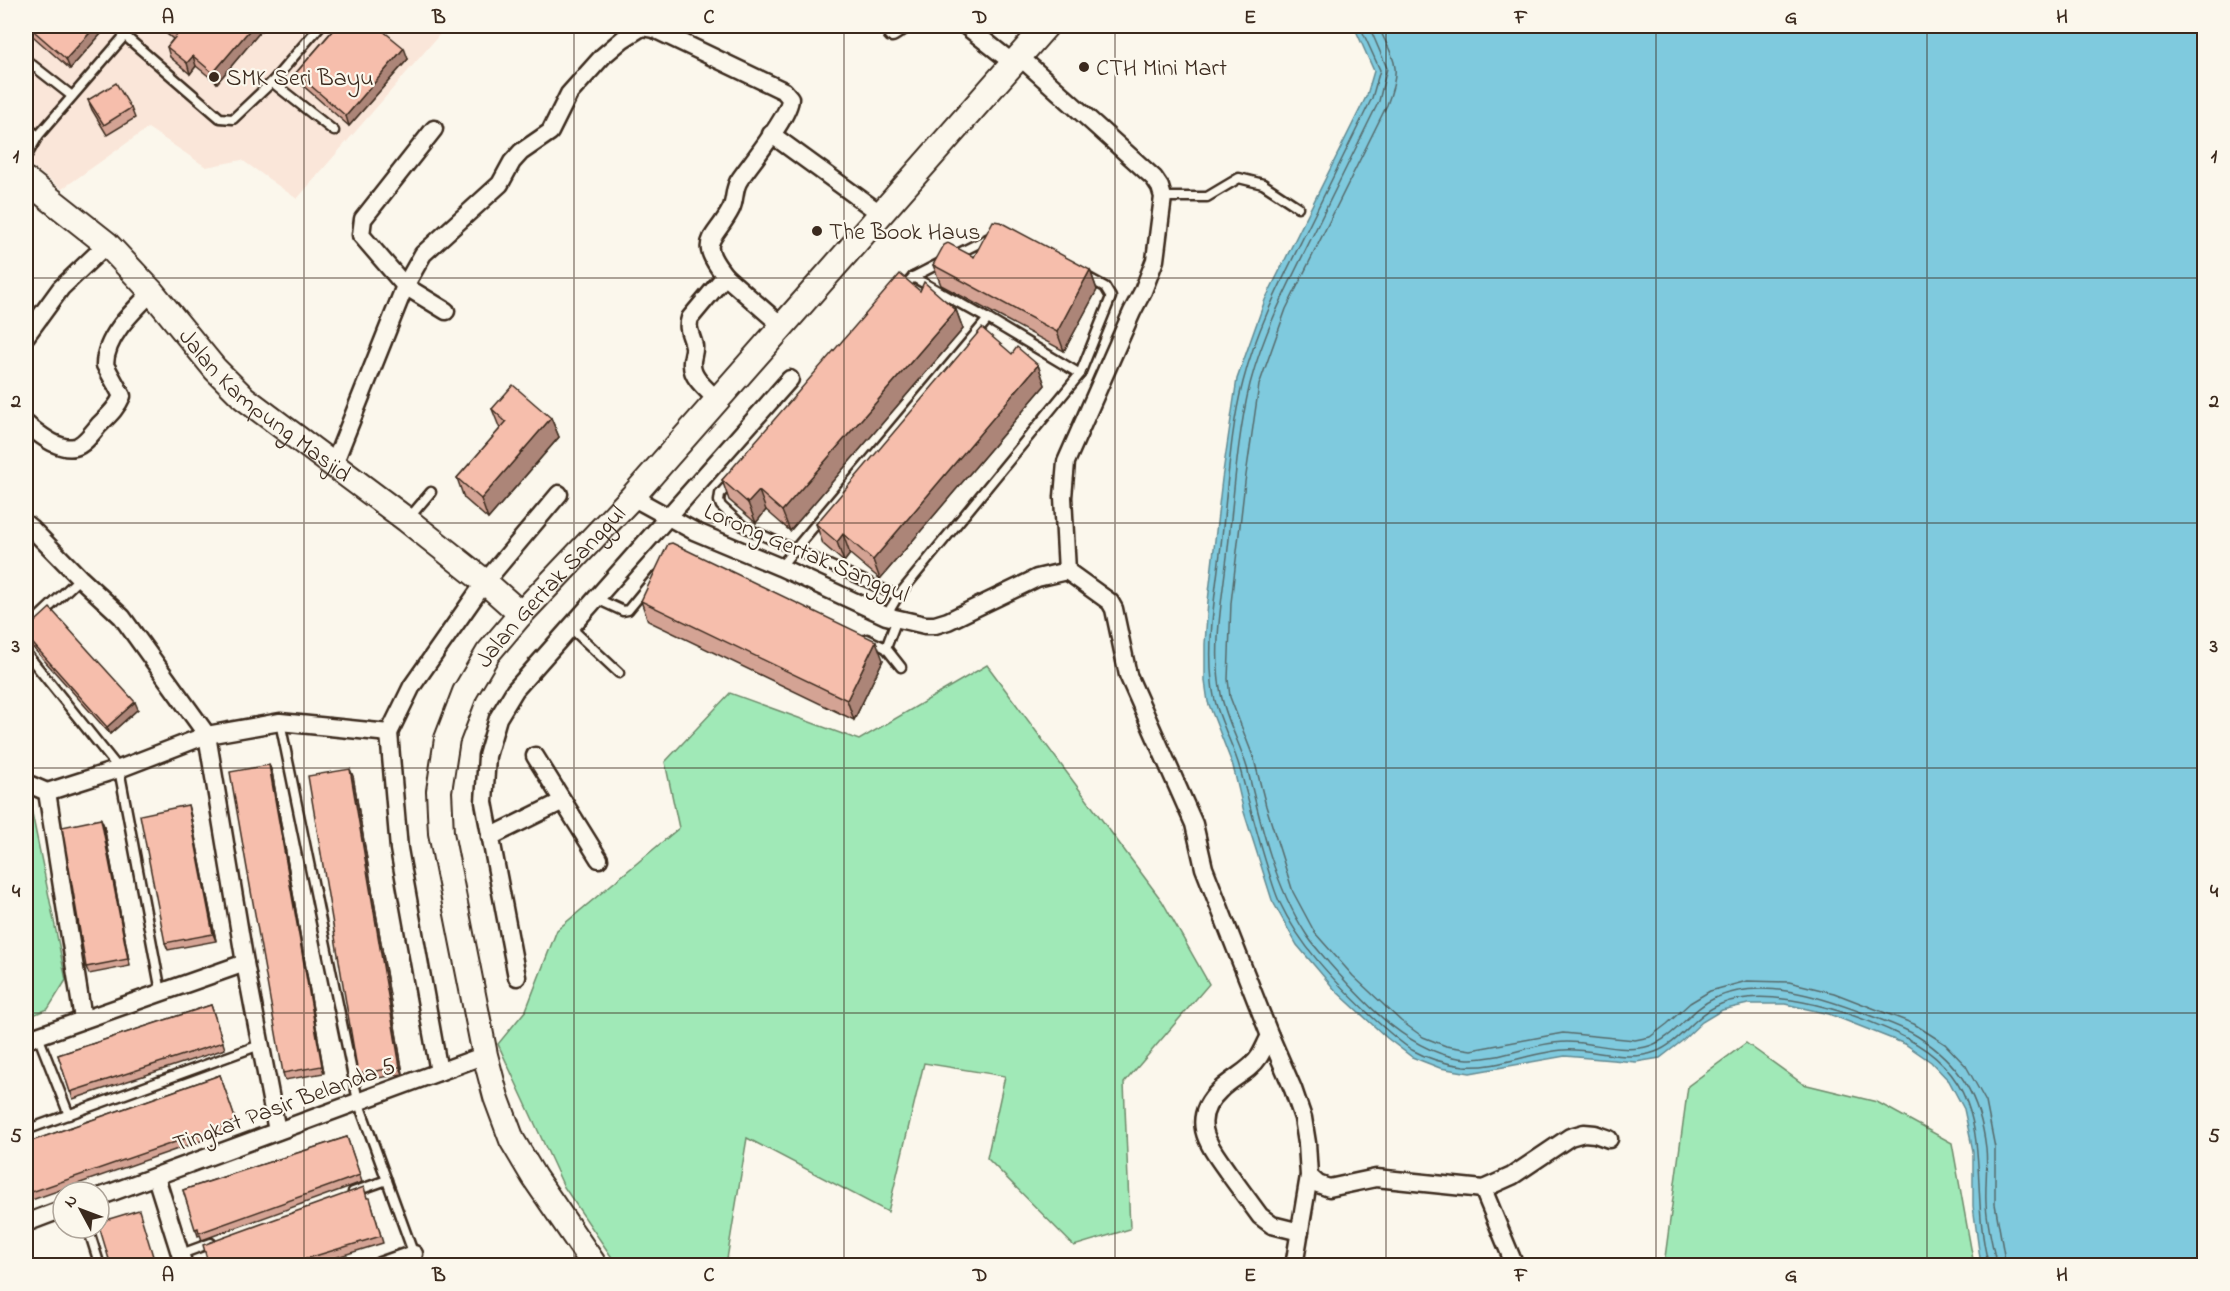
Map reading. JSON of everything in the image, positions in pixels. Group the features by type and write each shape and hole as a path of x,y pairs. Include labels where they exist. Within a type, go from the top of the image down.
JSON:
{"main road":[{"name":"Jalan Gertak Sanggul","path":"595,1266 534,1178 513,1140 496,1097 485,1055 441,833 439,791 447,739 465,692 488,652 632,497 1046,26"},
{"name":"Jalan Kampung Masjid","path":"26,180 106,244 152,292 215,369 244,398 407,520 521,614"}],"street":[{"path":"966,26 1017,61 1154,178 1163,197 1155,260 1066,462 1063,498 1067,571 1105,598 1114,609 1128,675 1194,824 1204,868 1303,1118 1309,1176 1294,1266"},
{"path":"334,464 405,286 423,254 500,184 512,162 521,152 550,132 569,94 603,56 642,27 654,29 784,91 790,98 786,113 756,160 736,185 733,205 711,237 710,254 725,276 782,326"},
{"path":"434,129 363,219 360,228 361,235 405,286 446,311"},
{"path":"771,134 881,214"},
{"path":"26,336 61,288 106,244"},
{"path":"717,400 694,375 693,344 689,336 688,324 690,318 725,276"},
{"path":"26,423 63,447 75,447 84,442 118,405 123,396 105,366 109,345 131,314 152,292"},
{"path":"517,977 484,802 488,756 498,718 515,690 790,379"},
{"path":"440,1072 399,849 389,733 412,686 485,582 559,494"},
{"name":"Lorong Gertak Sanggul","path":"632,497 694,531 891,617 925,625 948,621 1037,578 1067,571"},
{"path":"26,524 123,617 207,735 244,963 277,1131"},
{"path":"26,783 47,792 119,769 207,735 280,722 389,733"},
{"path":"535,756 599,859"},
{"path":"47,792 83,1019"},
{"path":"490,837 563,801"},
{"path":"32,1038 244,963"},
{"path":"1270,1036 1252,1065 1213,1097 1205,1108 1203,1126 1206,1142 1260,1216 1272,1225 1300,1232"},
{"name":"Tingkat Pasir Belanda 5","path":"111,1193 485,1055"},
{"path":"1309,1176 1318,1184 1329,1188 1376,1178 1483,1189 1512,1176 1570,1137 1584,1133 1596,1134 1609,1139"},
{"path":"156,1177 183,1260"},
{"path":"1483,1189 1515,1266"},
{"path":"26,1223 51,1214"},
{"path":"380,1266 416,1260"}],"lane":[{"path":"26,157 38,136 133,26"},
{"path":"124,35 220,118 233,119 272,82 320,26"},
{"path":"26,60 72,96"},
{"path":"272,82 334,131"},
{"path":"26,127 38,136"},
{"path":"1163,197 1207,197 1239,178 1263,184 1298,207"},
{"path":"897,295 913,278 984,240 1002,234"},
{"path":"886,648 891,617 898,596 1080,374 1111,297 1105,287 1077,271"},
{"path":"913,278 988,319 1080,374"},
{"path":"780,567 988,319"},
{"path":"736,476 720,494 719,501 721,506 744,527 898,596"},
{"path":"407,520 430,492"},
{"path":"597,598 623,611 628,610 659,572"},
{"path":"26,629 80,578"},
{"path":"571,628 619,673"},
{"path":"854,633 886,648 901,667"},
{"path":"26,653 119,769 161,992"},
{"path":"280,722 358,1101 416,1260"},
{"path":"32,1038 69,1114"},
{"path":"26,1130 260,1045"},
{"path":"344,1196 387,1180"},
{"path":"183,1260 224,1239"},
{"path":"91,1240 100,1266"}],"shaded area":[{"name":"SMK Seri Bayu","path":"26,26 447,26 297,199 242,160 206,167 148,128 62,189 26,162"}],"green space":[{"path":"987,665 1162,901 1209,984 1124,1083 1130,1229 1074,1246 987,1158 1005,1076 924,1063 888,1212 747,1138 726,1265 617,1265 564,1187 498,1044 526,1010 557,930 679,828 665,762 730,693 859,740"},
{"path":"26,794 32,813 66,980 48,1009 26,1018"},
{"path":"1746,1043 1803,1084 1877,1102 1952,1143 1974,1265 1664,1265 1688,1086"}],"water":[{"path":"1354,26 2204,26 2204,1265 1984,1265 1980,1258 1973,1206 1973,1151 1964,1109 1949,1081 1931,1062 1905,1044 1829,1014 1785,1004 1748,1004 1722,1010 1702,1022 1660,1058 1636,1062 1565,1056 1470,1073 1440,1068 1412,1057 1387,1038 1336,991 1297,945 1272,900 1244,812 1233,766 1208,702 1205,681 1205,644 1222,479 1237,379 1265,300 1367,95 1374,71"}],"building":[{"path":"28,26 96,26 66,59"},
{"path":"165,26 253,26 213,73 193,56 187,63 167,47 177,35"},
{"path":"330,26 377,26 404,48 346,116 296,73 334,29"},
{"path":"116,83 131,108 104,125 88,100"},
{"path":"993,221 1000,222 1090,270 1057,332 933,265 944,245 948,243 974,257"},
{"path":"900,274 920,291 924,282 956,310 782,511 759,491 748,503 722,480"},
{"path":"982,328 1012,354 1017,347 1038,365 873,560 843,534 837,542 816,524"},
{"path":"513,385 551,418 481,499 457,478 506,422 492,409"},
{"path":"672,543 876,641 847,700 641,601 668,544"},
{"path":"50,608 135,702 107,727 26,636 26,630"},
{"path":"269,765 322,1066 283,1073 230,772"},
{"path":"350,769 400,1067 358,1074 308,776"},
{"path":"188,805 213,934 165,943 140,815"},
{"path":"101,819 128,959 86,967 62,827"},
{"path":"211,1005 223,1042 70,1092 58,1055"},
{"path":"220,1075 236,1121 66,1180 51,1180 51,1185 26,1194 26,1143"},
{"path":"347,1137 360,1175 199,1233 198,1228 195,1229 183,1190"},
{"path":"364,1187 367,1198 370,1198 381,1236 282,1266 209,1266 203,1245"},
{"path":"139,1210 156,1266 111,1266 103,1240 111,1240 111,1218"}],"place":[{"name":"CTH Mini Mart","path":"1084,67"},
{"name":"SMK Seri Bayu","path":"214,77"},
{"name":"The Book Haus","path":"817,231"}]}
